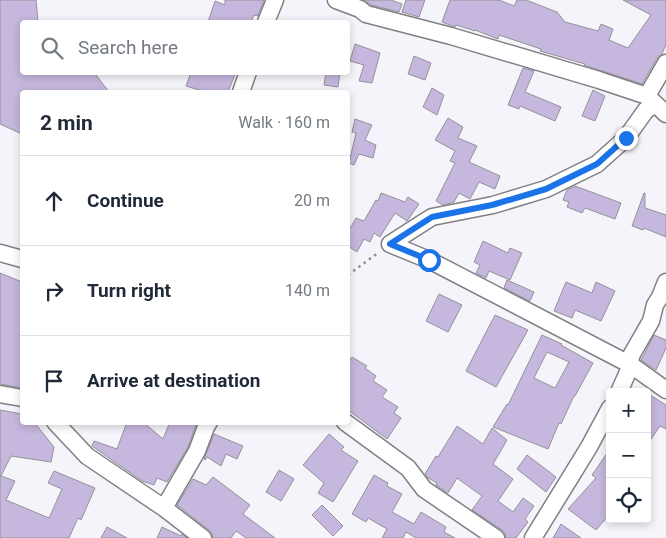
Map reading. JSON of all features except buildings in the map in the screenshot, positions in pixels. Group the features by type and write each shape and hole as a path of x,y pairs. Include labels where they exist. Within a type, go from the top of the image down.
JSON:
{"street":[{"path":"267,20 275,0"},
{"path":"336,0 362,5 366,14 451,36 599,80 656,104"},
{"path":"390,244 432,217 492,205 546,189 597,164 626,138 646,110 656,104 666,63"},
{"path":"242,90 247,75"},
{"path":"390,244 429,260 631,365 666,390"},
{"path":"0,252 20,258"},
{"path":"621,388 631,365 629,364 632,354 651,321 655,305 666,282"},
{"path":"0,394 20,398"},
{"path":"533,538 589,447 606,415"},
{"path":"57,425 87,456 164,508 203,538"},
{"path":"164,508 197,451 207,425"},
{"path":"349,425 408,468 424,489 496,538"}],"path":[{"path":"350,274 390,244"}],"route":[{"path":"429,260 390,244 432,217 492,205 546,189 597,164 626,138"}]}
